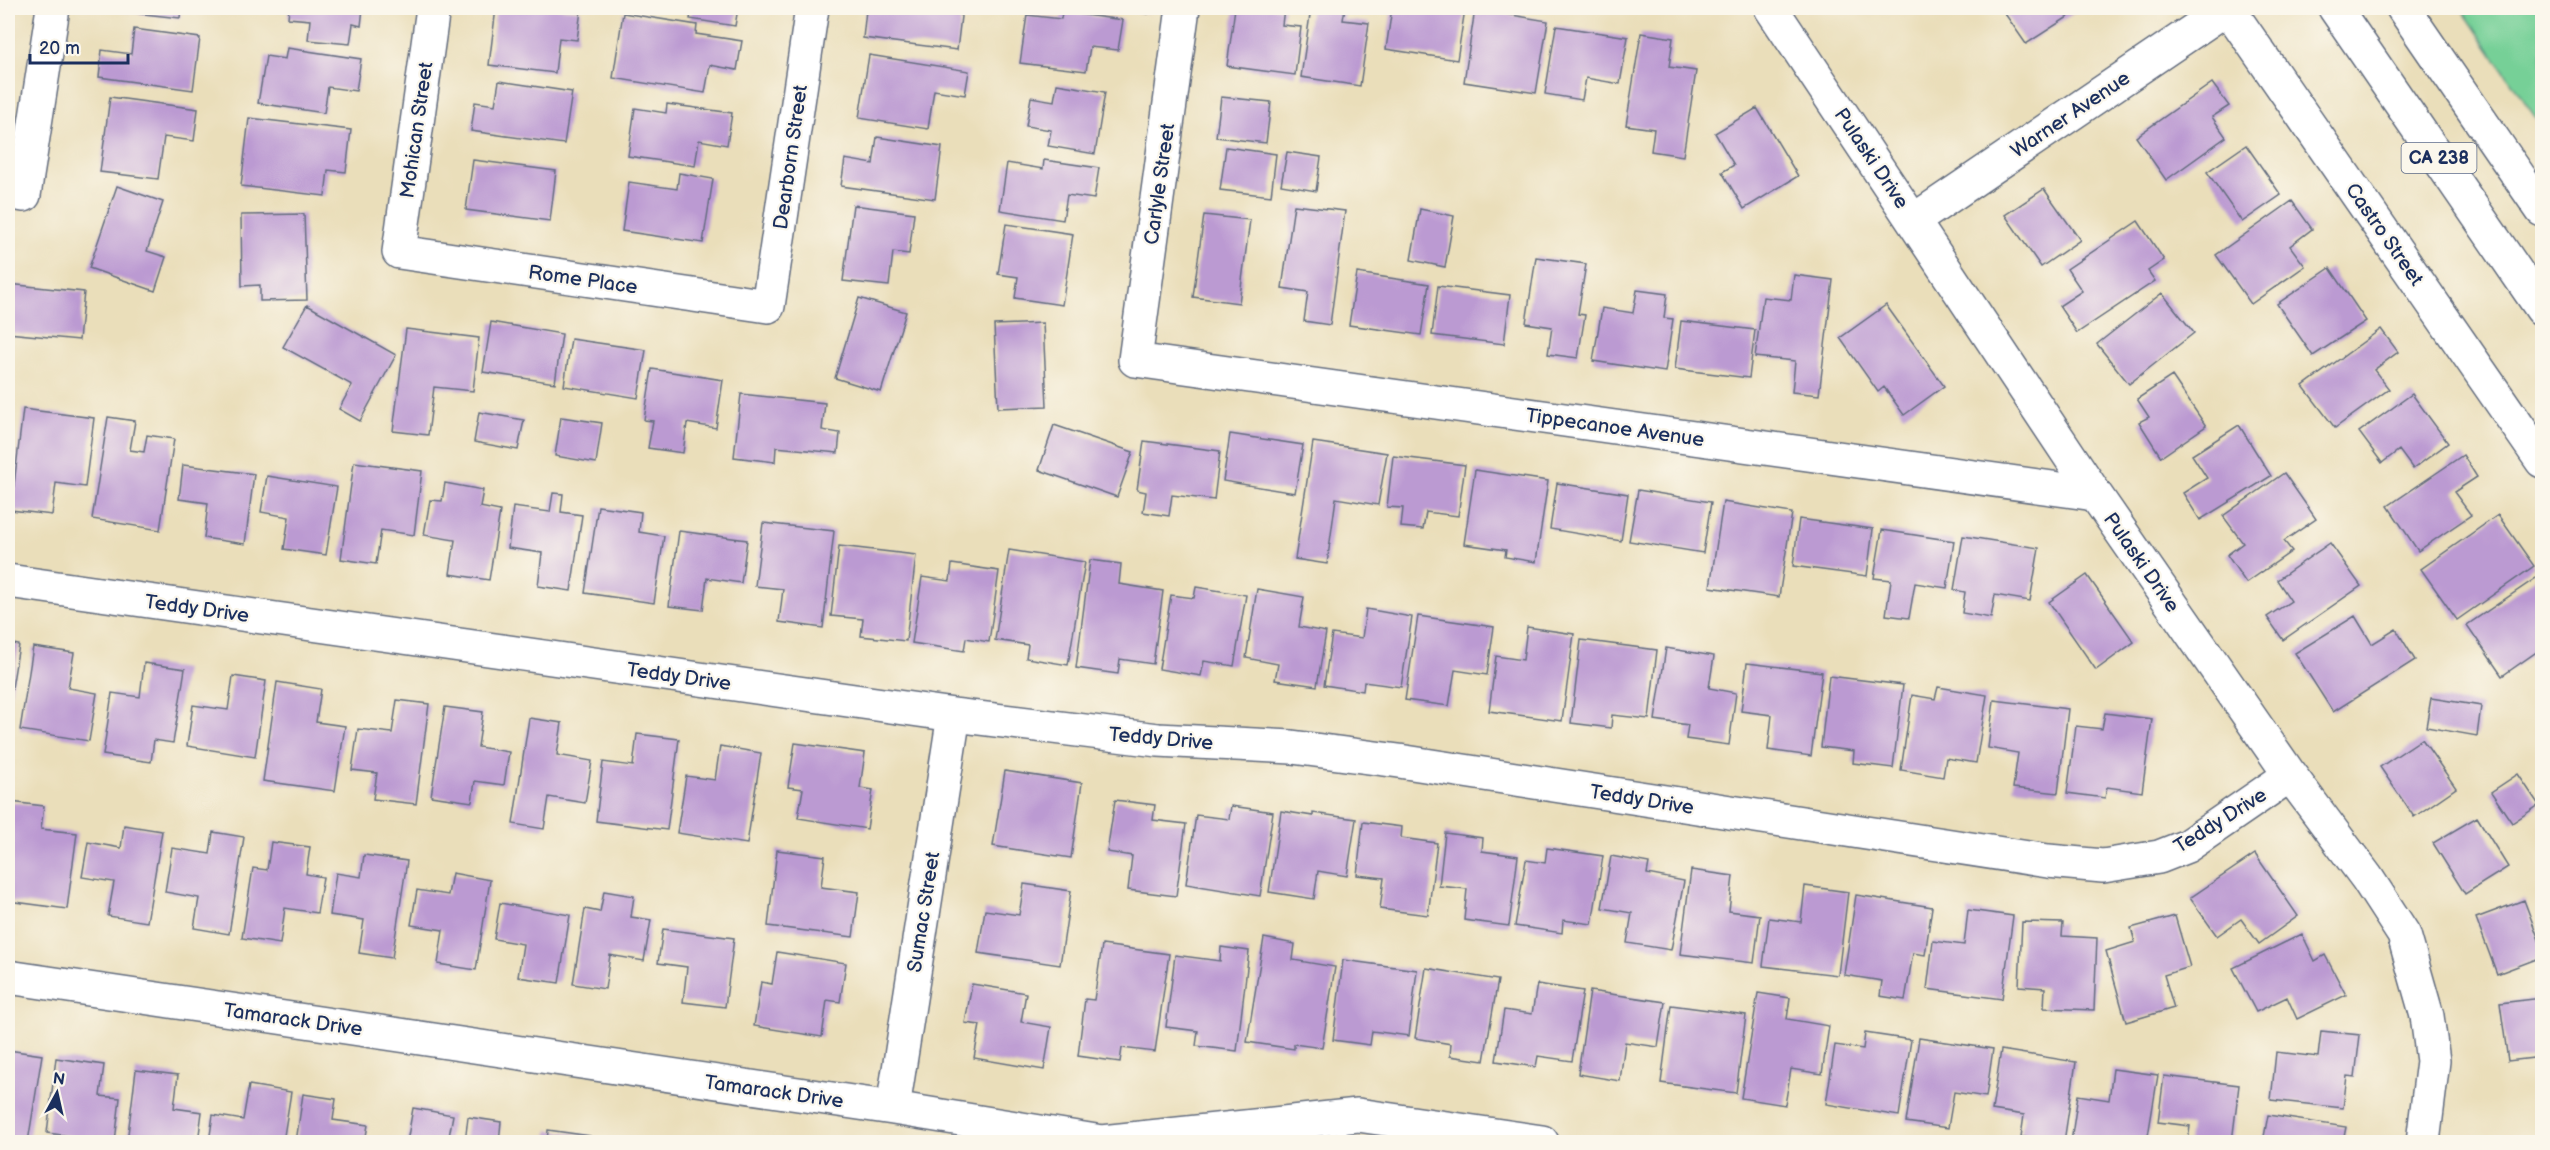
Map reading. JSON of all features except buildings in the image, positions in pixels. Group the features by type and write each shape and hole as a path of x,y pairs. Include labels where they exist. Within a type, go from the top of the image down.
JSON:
{"street":[{"path":"16,193 52,8"},
{"name":"Mohican Street","path":"399,252 433,8"},
{"name":"Dearborn Street","path":"768,306 812,8"},
{"name":"Carlyle Street","path":"1135,360 1183,8"},
{"name":"Pulaski Drive","path":"1771,8 2095,494 2290,775 2367,878 2404,935 2427,1016 2433,1061 2423,1143"},
{"name":"Warner Avenue","path":"1913,221 2227,8"},
{"name":"Castro Street","path":"2227,8 2542,461"},
{"name":"CA 238","path":"2335,8 2542,309"},
{"name":"CA 238","path":"2403,8 2542,210"},
{"name":"Rome Place","path":"399,252 768,306"},
{"name":"Tippecanoe Avenue","path":"1135,360 2095,494"},
{"name":"Teddy Drive","path":"8,581 954,715 1158,740 1292,747 2048,861 2103,866 2159,857 2187,846 2290,775"},
{"name":"Sumac Street","path":"893,1108 954,715"},
{"name":"Tamarack Drive","path":"8,977 893,1108 1101,1142 1140,1140 1358,1115 1542,1143"}],"green space":[{"path":"2461,8 2542,8 2542,127"}]}
